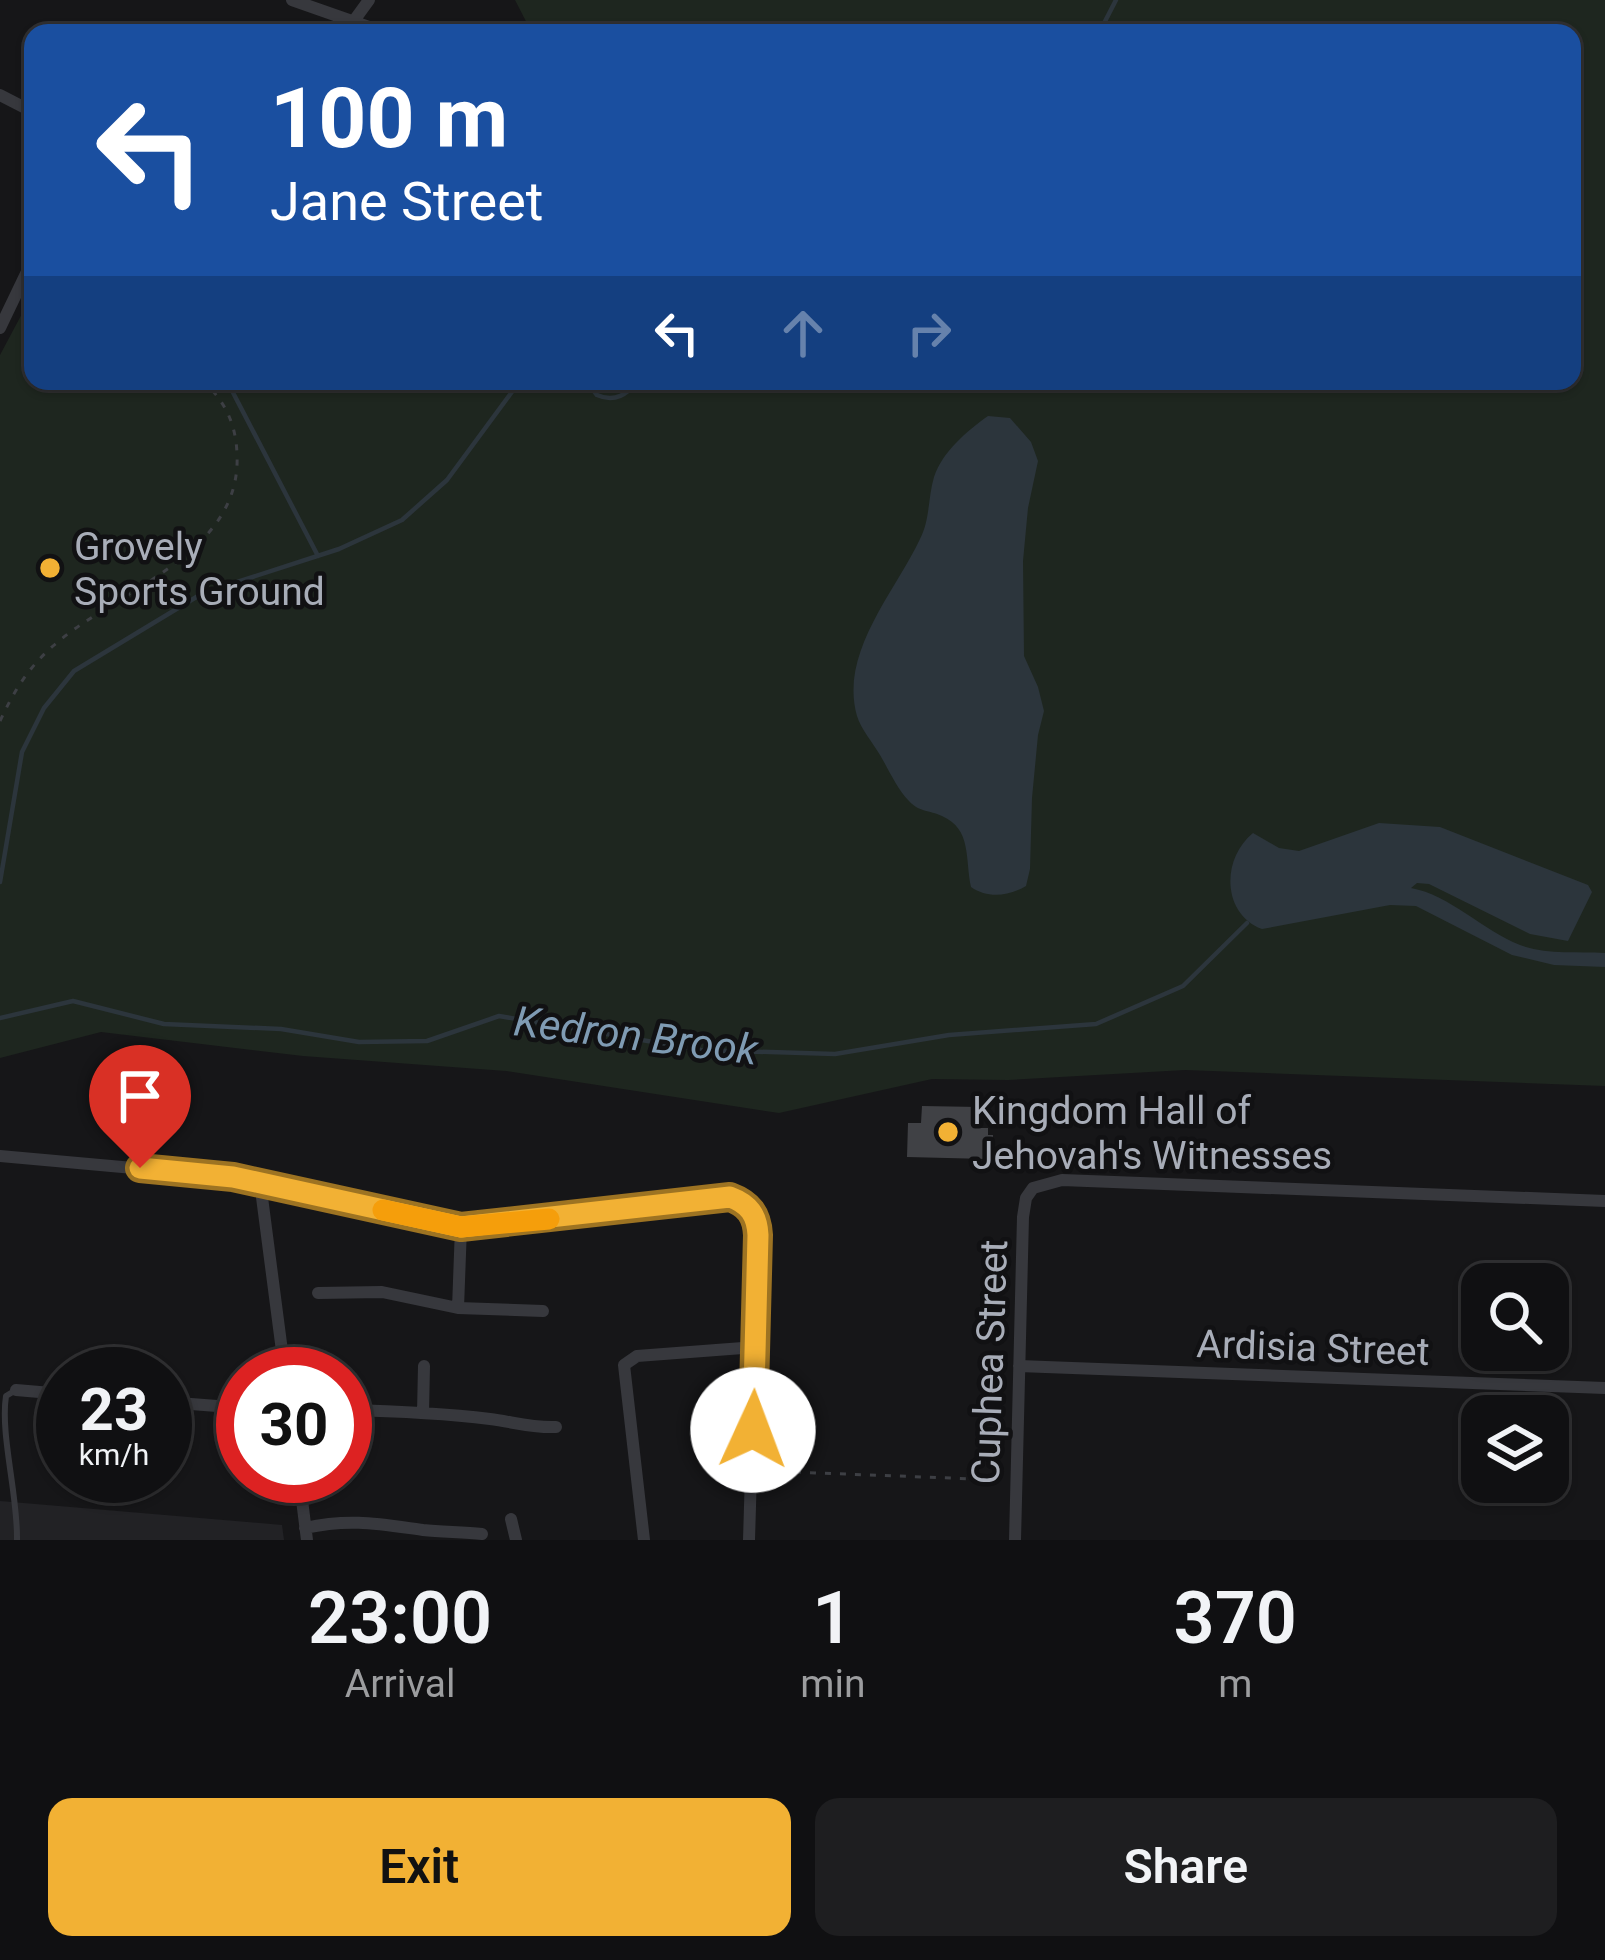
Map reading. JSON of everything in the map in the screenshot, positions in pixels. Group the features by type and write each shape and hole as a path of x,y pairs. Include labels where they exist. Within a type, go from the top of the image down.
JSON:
{"street":[{"path":"292,0 359,24"},
{"path":"353,22 369,0"},
{"path":"0,328 24,278"},
{"path":"0,1156 260,1182 461,1227 730,1197 743,1202 757,1222 758,1235 749,1540"},
{"name":"Cuphea Street","path":"1015,1540 1023,1217 1026,1198 1034,1188 1062,1180 1605,1202"},
{"path":"260,1182 281,1347"},
{"path":"458,1308 461,1227"},
{"path":"318,1293 382,1292 458,1308 543,1311"},
{"path":"632,1540 644,1539 624,1365 637,1356 756,1347"},
{"path":"423,1413 424,1366"},
{"name":"Ardisia Street","path":"1019,1366 1605,1388"},
{"path":"16,1390 36,1392"},
{"path":"372,1411 556,1427"},
{"path":"302,1503 306,1534 341,1520 482,1534"},
{"path":"511,1519 516,1540"}],"lane":[{"path":"16,1390 6,1396 4,1411 16,1498 16,1540"}],"path":[{"path":"0,721 21,679 56,643 200,543 225,510 237,468 235,432 225,405 211,390"},
{"path":"752,1471 1005,1480"}],"shaded area":[{"path":"515,0 1605,0 1605,1086 1185,1070 1008,1080 932,1079 779,1113 506,1071 303,1056 101,1032 0,1058 0,355 24,310 24,390 1581,390 1581,24 527,24"},
{"path":"988,416 1010,418 1031,442 1038,461 1023,561 1024,656 1044,711 1026,886 998,895 971,887 966,846 952,822 917,807 901,791 859,721 854,692 862,646 923,532 938,468 956,442"},
{"path":"1379,823 1440,827 1588,885 1592,892 1568,941 1530,934 1429,884 1411,888 1439,898 1520,945 1605,953 1605,967 1554,965 1512,955 1416,906 1390,905 1262,929 1239,911 1230,885 1231,871 1253,833 1279,848 1299,851"},
{"path":"0,1501 282,1525 284,1540 0,1540"}],"building":[{"name":"Kingdom Hall of Jehovah's Witnesses","path":"922,1106 979,1107 978,1128 988,1128 988,1135 993,1135 987,1159 907,1157 908,1123 921,1123"}],"waterway":[{"name":"Kedron Brook","path":"1104,24 1116,0"},
{"path":"232,390 318,556"},
{"name":"Kedron Brook","path":"0,882 22,752 44,708 74,671 203,593 339,549 402,520 447,480 513,390"},
{"name":"Kedron Brook","path":"593,390 609,398 628,390"},
{"name":"Kedron Brook","path":"0,1018 73,1001 164,1024 281,1029 359,1042 427,1041 499,1016 701,1050 835,1054 949,1035 1096,1024 1183,986 1247,923"}],"slow traffic":[{"path":"383,1210 461,1227 549,1219"}],"place":[{"name":"Grovely Sports Ground","path":"50,568"},
{"name":"Kingdom Hall of Jehovah's Witnesses","path":"948,1132"}],"route":[{"path":"140,1168 233,1177 461,1227 730,1197 743,1202 757,1222 758,1235 753,1430"}]}
